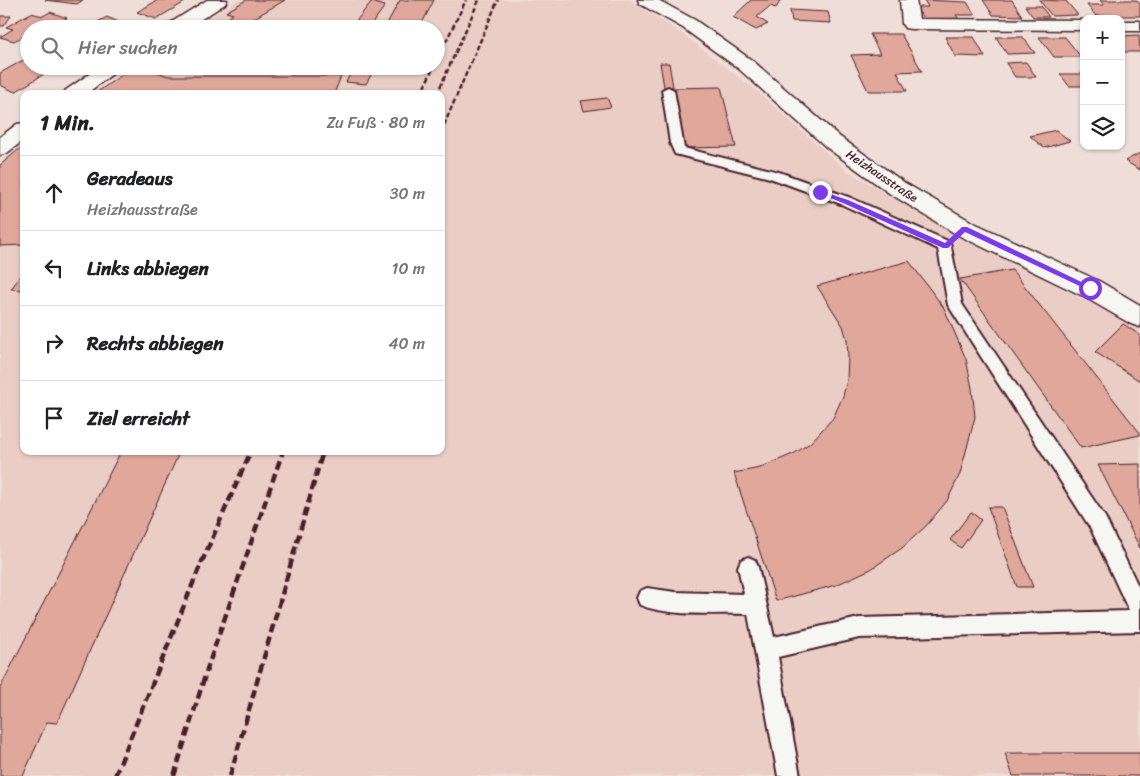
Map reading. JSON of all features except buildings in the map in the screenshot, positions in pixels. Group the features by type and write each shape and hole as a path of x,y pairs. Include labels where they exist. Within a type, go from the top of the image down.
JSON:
{"street":[{"path":"187,20 219,0"},
{"name":"Heizhausstraße","path":"646,0 689,24 746,65 841,148 897,188 964,228 1090,288 1140,317"},
{"path":"908,0 911,24 1080,26"},
{"path":"1125,26 1140,26"},
{"path":"79,90 101,75"},
{"path":"0,148 20,132"}],"lane":[{"path":"668,90 676,143 679,151 782,178 846,201 945,246"},
{"path":"945,246 964,228"},
{"path":"945,246 955,305 1098,523 1140,612"},
{"path":"748,567 766,649 789,776"},
{"path":"647,598 675,602 756,604"},
{"path":"766,649 859,628 1140,621"}],"shaded area":[{"path":"238,0 630,0 684,35 758,92 846,170 967,239 1140,329 1140,776 0,776 0,165 20,148 20,455 445,455 445,90 100,90 122,75 445,75 445,20 206,20"}],"railway":[{"path":"445,43 466,0"},
{"path":"439,90 479,0"},
{"path":"445,123 498,0"},
{"path":"423,90 430,75"},
{"path":"115,776 200,566 249,455"},
{"path":"174,776 207,669 282,455"},
{"path":"230,776 322,455"}],"route":[{"path":"820,192 846,201 945,246 964,228 1090,288"}]}
